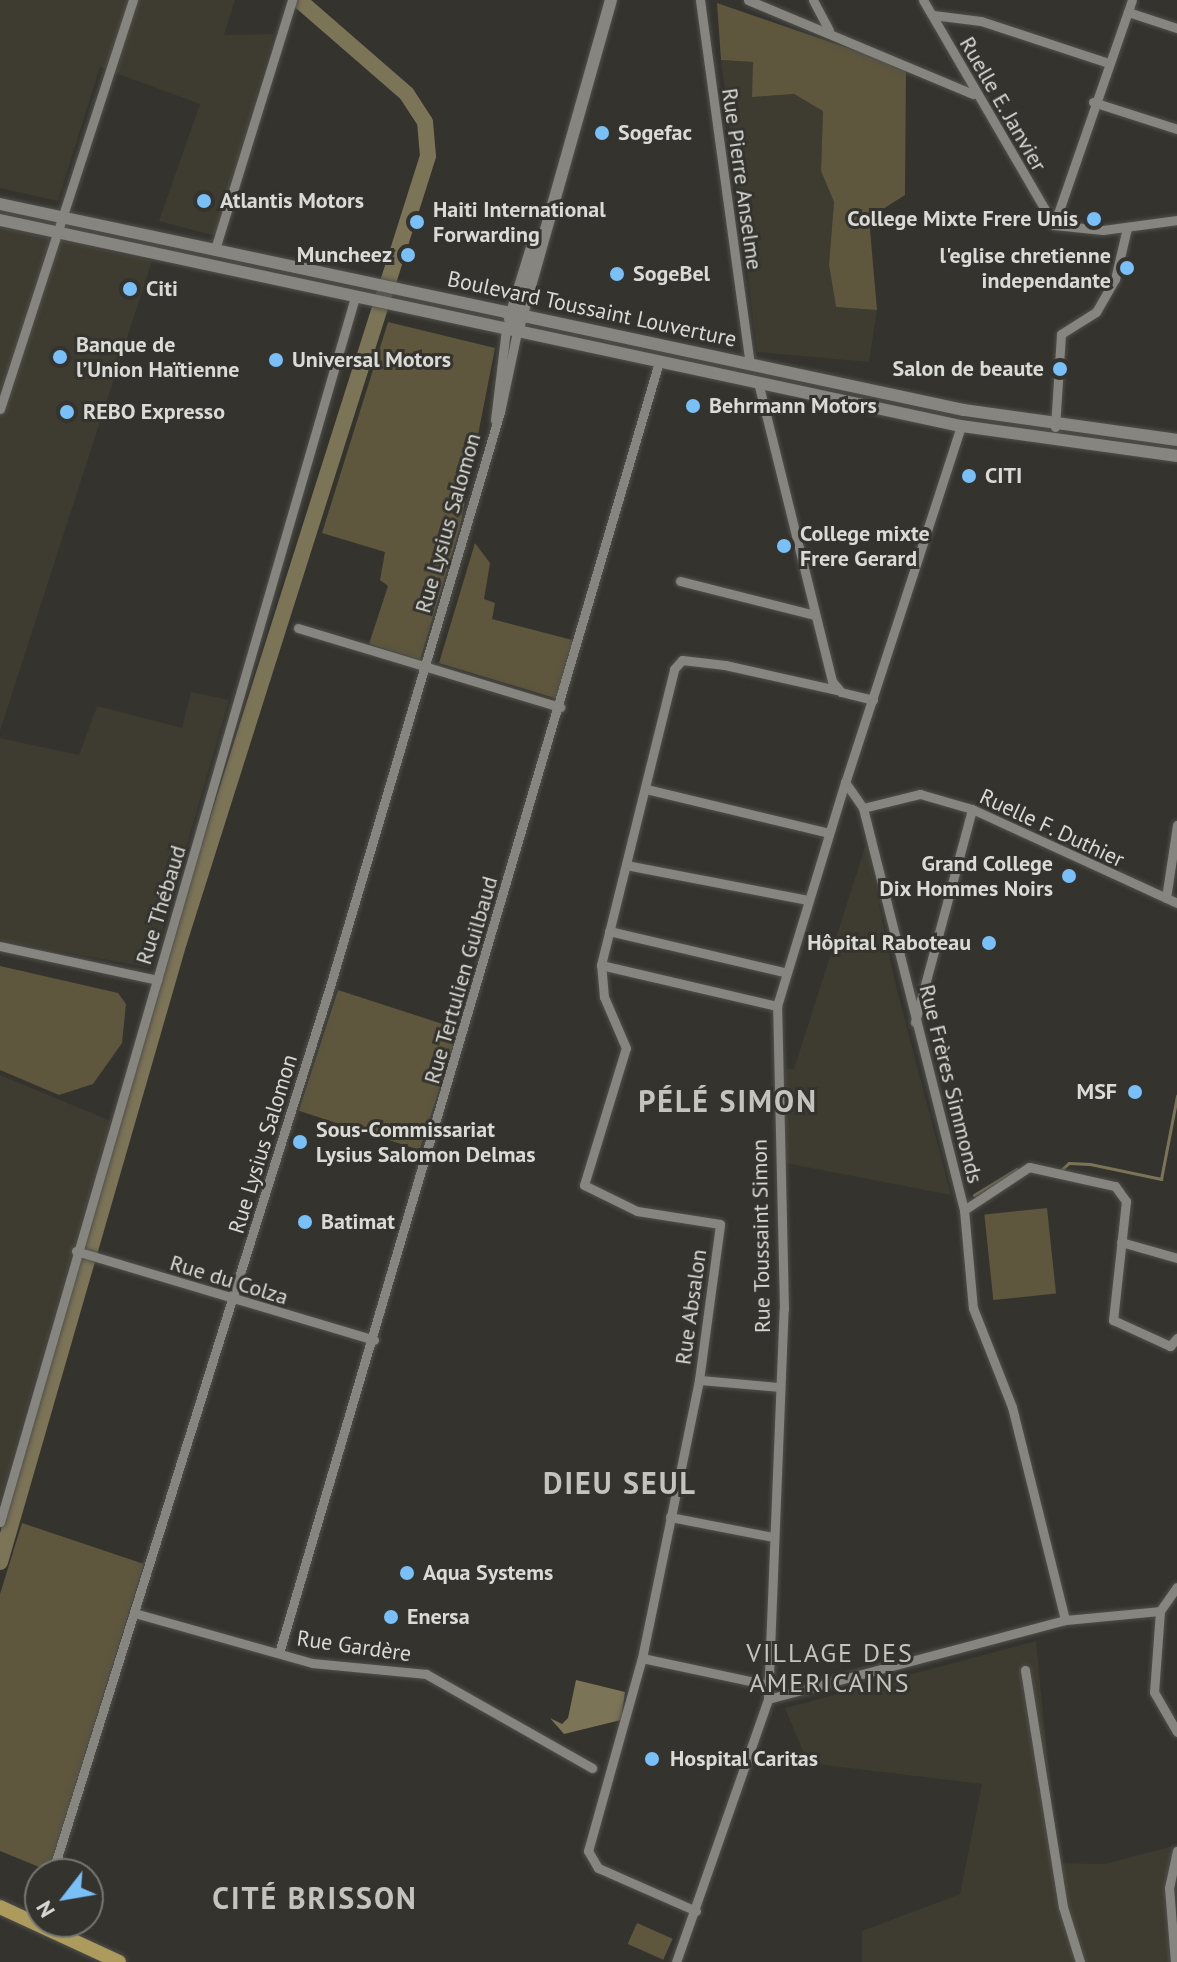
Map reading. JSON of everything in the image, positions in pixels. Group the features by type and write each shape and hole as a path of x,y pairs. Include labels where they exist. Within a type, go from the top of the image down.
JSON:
{"main road":[{"path":"511,330 519,313 611,0"},
{"name":"Boulevard Toussaint Louverture","path":"0,204 964,410 1055,427 1177,440"},
{"name":"Boulevard Toussaint Louverture","path":"0,220 961,426 1177,456"},
{"path":"961,426 964,410"},
{"path":"0,1907 24,1914"},
{"path":"75,1938 119,1962"}],"street":[{"path":"0,409 133,0"},
{"path":"215,249 292,0"},
{"name":"Rue Pierre Anselme","path":"700,0 750,363"},
{"path":"748,0 829,30 973,94"},
{"path":"813,0 829,30"},
{"name":"Ruelle E. Janvier","path":"923,0 973,94 1054,225"},
{"path":"1132,0 1093,102 1054,225 1127,228 1177,220"},
{"path":"1128,12 1177,28"},
{"path":"933,15 981,21 1109,63"},
{"path":"1093,102 1177,129"},
{"path":"1055,427 1061,334 1096,312 1115,279 1127,228"},
{"name":"Rue Thébaud","path":"0,1522 157,980 261,643 358,297"},
{"name":"Rue Lysius Salomon","path":"57,1858 138,1614 425,667 495,420 511,330"},
{"name":"Rue Tertulien Guilbaud","path":"279,1653 374,1340 659,362"},
{"path":"758,382 814,615 837,690 873,700"},
{"path":"845,782 961,426"},
{"path":"680,581 814,615"},
{"path":"298,628 560,707"},
{"name":"Rue Absalon","path":"696,1911 598,1868 588,1851 642,1658 699,1380 720,1224 637,1211 584,1185 626,1048 604,997 601,965 682,660 837,690"},
{"name":"Rue Frères Simmonds","path":"845,782 863,808 964,1210 973,1308 1012,1407 1065,1620"},
{"name":"Rue Toussaint Simon","path":"676,1962 768,1699 779,1387 777,1006 784,972 845,782"},
{"path":"646,789 829,833"},
{"name":"Ruelle F. Duthier","path":"863,808 920,794 972,809 1177,903"},
{"path":"915,1022 972,809"},
{"path":"1166,898 1177,825"},
{"path":"626,865 808,900"},
{"path":"609,931 784,972"},
{"path":"0,946 157,980"},
{"path":"601,965 777,1006"},
{"path":"964,1210 1029,1167 1115,1186 1126,1201 1113,1320 1170,1346 1177,1338"},
{"path":"1121,1242 1177,1258"},
{"name":"Rue du Colza","path":"78,1252 234,1301 374,1340"},
{"path":"699,1380 779,1387"},
{"path":"670,1517 773,1537"},
{"path":"1177,1587 1160,1611 1154,1692 1177,1732"},
{"path":"768,1699 1065,1620 1160,1611"},
{"name":"Rue Gardère","path":"138,1614 279,1653 426,1674 592,1768"},
{"path":"642,1658 769,1685"},
{"path":"1025,1670 1063,1907 1080,1962"},
{"path":"1175,1962 1169,1888 1177,1851"},
{"path":"1169,1888 1177,1899"}],"shaded area":[{"path":"0,0 235,0 224,35 274,34 216,236 159,221 200,104 100,67 58,201 0,188"},
{"path":"717,3 906,68 905,195 869,218 877,310 836,307 829,265 834,202 821,171 823,111 794,94 752,97 753,62 721,60"},
{"path":"721,60 753,62 753,97 794,94 823,111 821,171 834,202 829,265 836,307 877,310 869,362 757,352"},
{"path":"0,227 152,261 0,731"},
{"path":"388,322 495,348 460,527 420,660 369,644 388,586 380,580 385,552 322,533"},
{"path":"475,543 490,563 484,599 495,603 492,619 576,641 558,699 439,663"},
{"path":"191,692 229,700 151,968 0,940 0,738 79,755 97,706 182,728"},
{"path":"866,844 896,986 951,1195 785,1163 785,1069 794,1069"},
{"path":"0,966 118,993 126,1004 122,1043 93,1084 59,1095 0,1070"},
{"path":"338,990 459,1029 420,1150 299,1111"},
{"path":"0,1075 111,1121 0,1500"},
{"path":"1047,1208 1056,1294 993,1300 984,1215"},
{"path":"22,1523 144,1564 53,1858 24,1858 24,1861 0,1851 0,1594"},
{"path":"1036,1641 1058,1863 1105,1864 1177,1845 1177,1962 862,1962 862,1931 960,1894 982,1784 808,1763 785,1708"},
{"path":"576,1680 625,1692 621,1720 564,1734 550,1718 562,1724 568,1718"},
{"path":"637,1923 673,1939 663,1960 628,1944"}],"waterway":[{"path":"0,1562 179,942 428,156 425,122 407,94 299,0"},
{"path":"1060,1171 1069,1163 1090,1164 1161,1179 1177,1096"},
{"path":"974,1195 1017,1169"}],"place":[{"name":"Sogefac","path":"602,133"},
{"name":"Atlantis Motors","path":"204,201"},
{"name":"College Mixte Frere Unis","path":"1094,219"},
{"name":"Haiti International Forwarding","path":"417,222"},
{"name":"Muncheez","path":"408,255"},
{"name":"l'eglise chretienne independante","path":"1127,268"},
{"name":"SogeBel","path":"617,274"},
{"name":"Citi","path":"130,289"},
{"name":"Banque de l’Union Haïtienne","path":"60,357"},
{"name":"Universal Motors","path":"276,360"},
{"name":"Salon de beaute","path":"1060,369"},
{"name":"Behrmann Motors","path":"693,406"},
{"name":"REBO Expresso","path":"67,412"},
{"name":"CITI","path":"969,476"},
{"name":"College mixte Frere Gerard","path":"784,546"},
{"name":"Grand College Dix Hommes Noirs","path":"1069,876"},
{"name":"Hôpital Raboteau","path":"989,943"},
{"name":"MSF","path":"1135,1092"},
{"name":"Sous-Commissariat Lysius Salomon Delmas","path":"300,1142"},
{"name":"Batimat","path":"305,1222"},
{"name":"Aqua Systems","path":"407,1573"},
{"name":"Enersa","path":"391,1617"},
{"name":"Hospital Caritas","path":"652,1759"}],"district":[{"name":"PÉLÉ SIMON","path":"728,1101"},
{"name":"DIEU SEUL","path":"620,1483"},
{"name":"VILLAGE DES AMERICAINS","path":"830,1668"},
{"name":"CITÉ BRISSON","path":"315,1898"}]}
